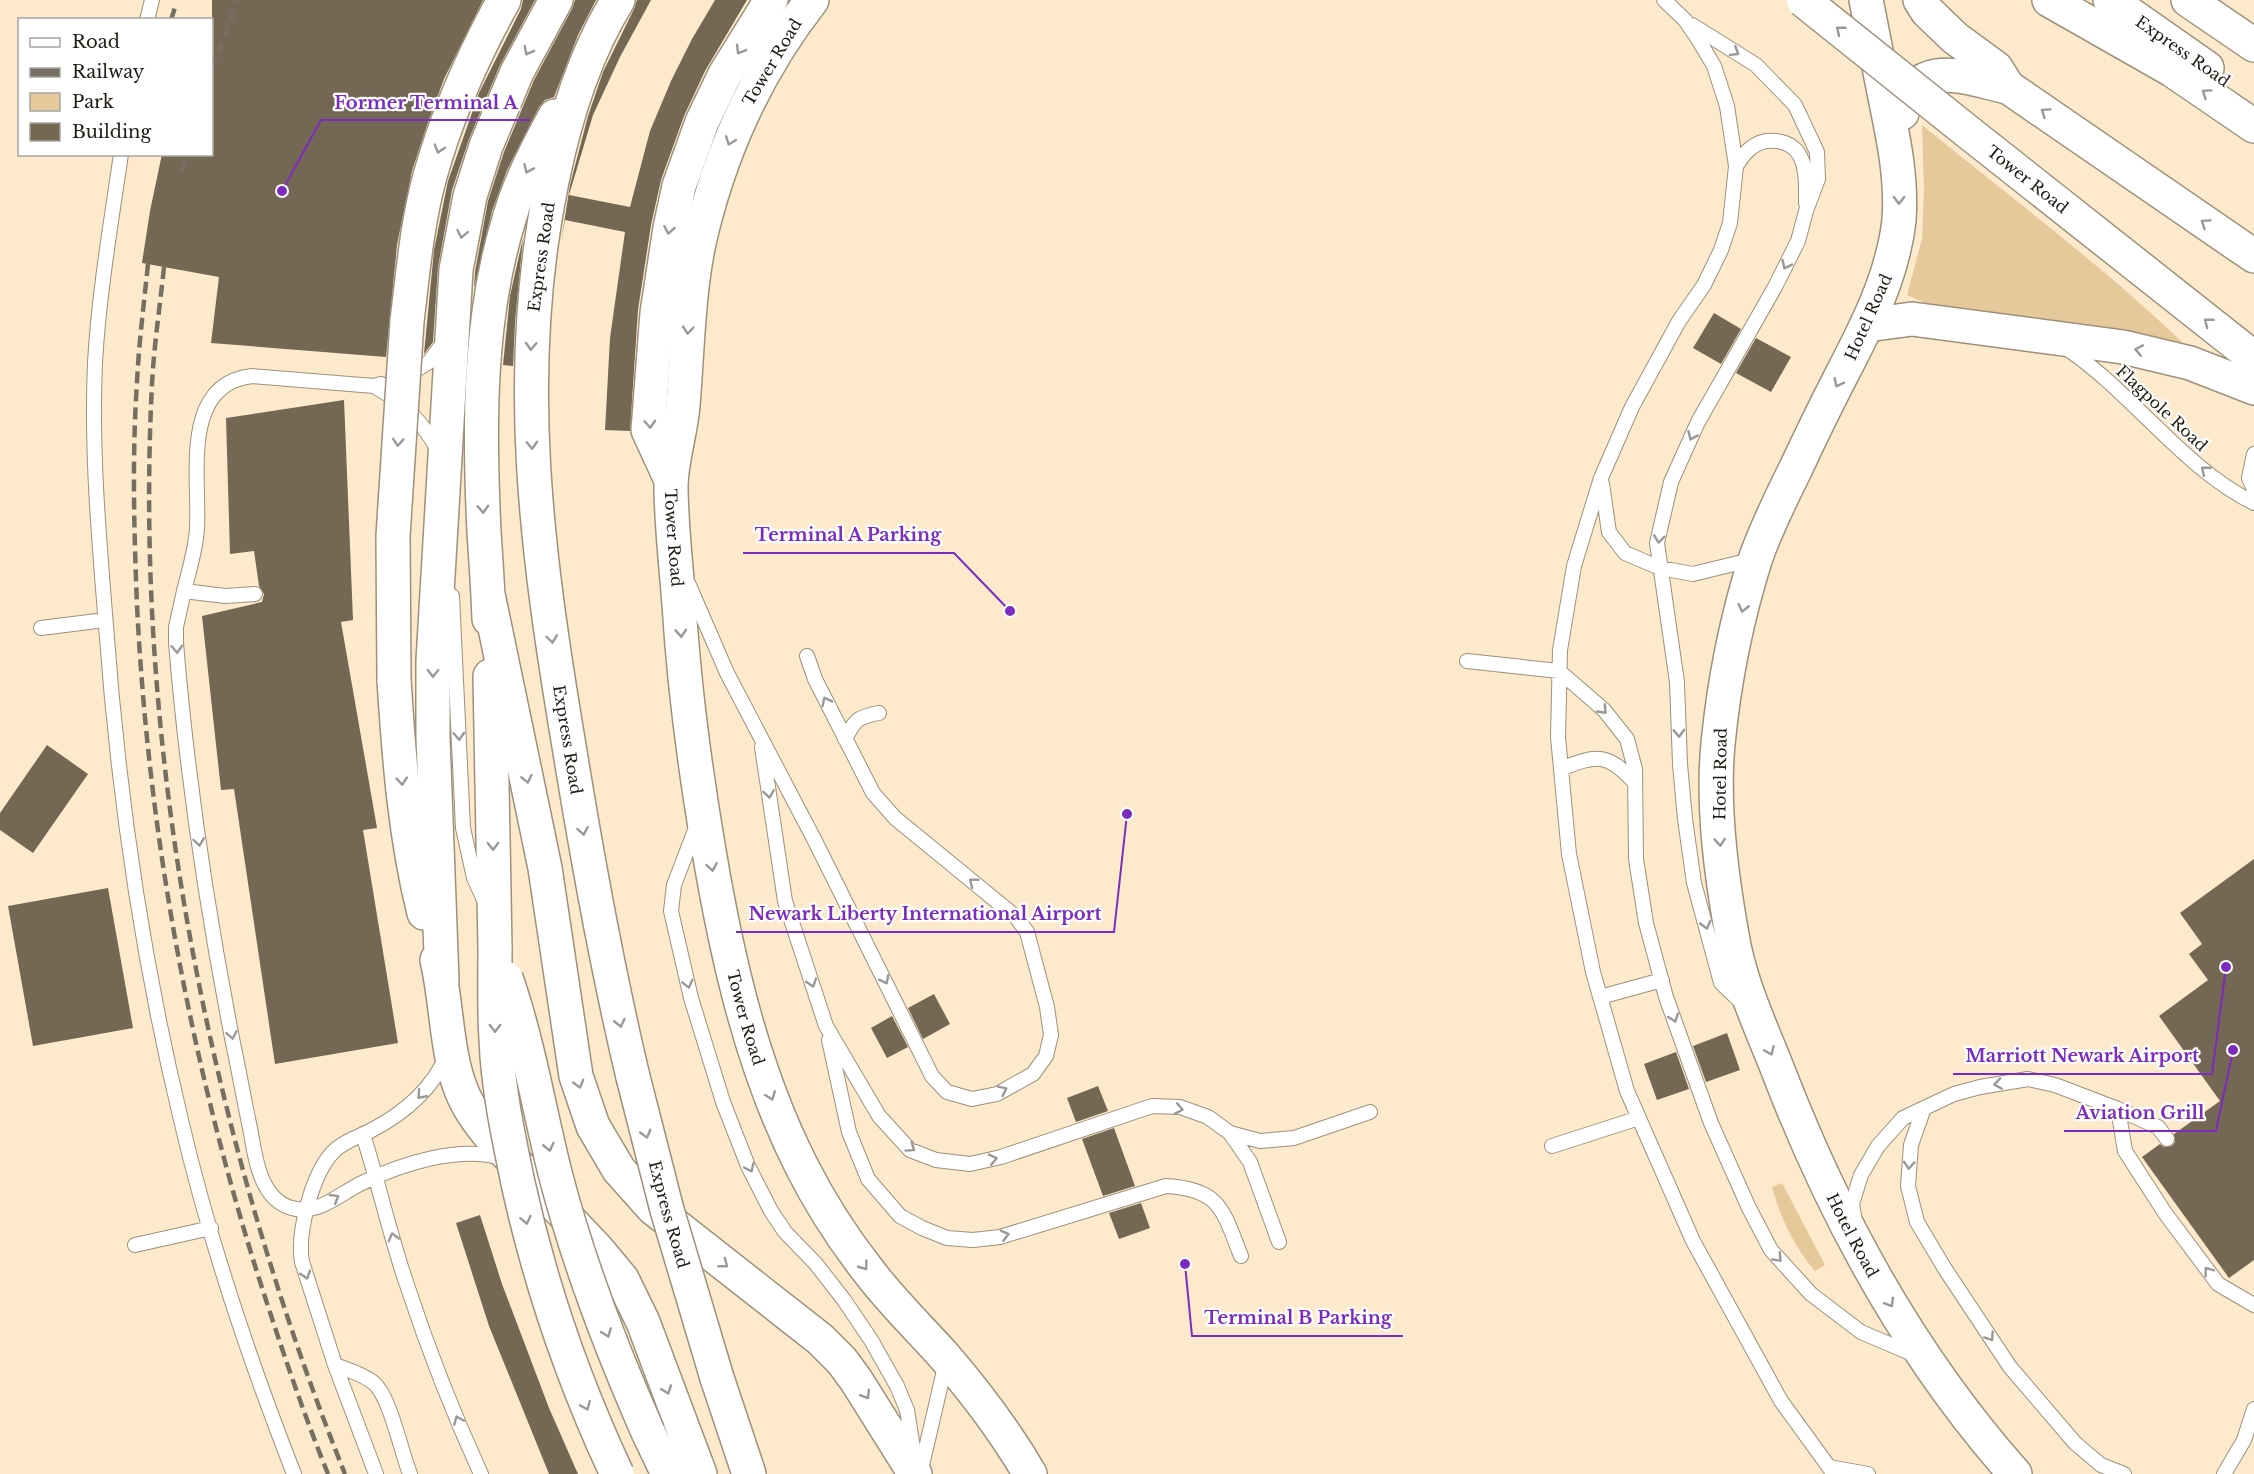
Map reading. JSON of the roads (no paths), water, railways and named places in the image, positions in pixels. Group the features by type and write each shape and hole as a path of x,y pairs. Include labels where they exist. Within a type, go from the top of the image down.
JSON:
{"street":[{"path":"442,981 423,907 410,841 398,743 392,574 394,501 407,321 418,234 430,178 446,126 484,37 504,0"},
{"path":"556,0 517,72 477,171 460,244 448,379 432,699 442,981 451,1045 461,1090 468,1106 478,1122 597,1249 622,1279 643,1322 700,1474"},
{"name":"Tower Road","path":"671,480 648,430 657,313 669,228 679,186 702,122 724,76 771,0"},
{"name":"Tower Road","path":"812,0 782,42 752,91 732,136 714,188 700,244 689,326 683,408 671,480 686,704 721,915 745,1016 769,1093 790,1142 814,1189 855,1253 888,1295 947,1360 1000,1428 1030,1474"},
{"name":"Tower Road","path":"1803,0 2254,358"},
{"name":"Hotel Road","path":"1866,0 1896,151 1900,184 1899,219 1895,244 1889,270 1867,325 1769,524 1750,578 1733,649 1718,747 1720,846 1732,937 1743,983 1822,1177 1861,1255 1926,1359 1968,1419 2015,1474"},
{"path":"1920,0 1927,11 1955,38 1996,68 2008,87"},
{"path":"2049,0 2172,70 2254,126"},
{"name":"Express Road","path":"2110,0 2226,81 2254,104"},
{"path":"2188,0 2254,45"},
{"path":"611,12 541,141 519,188 503,238 488,318 483,387 482,478 489,599 498,1064 509,1144 529,1233 545,1289 575,1379 617,1474"},
{"name":"Express Road","path":"611,12 572,102 562,134 539,249 533,302 530,387 537,514 554,652 595,899 618,1015 661,1188 717,1378 749,1474"},
{"path":"1896,151 1906,99 1922,81 1940,75 1953,74 2008,87 2254,256"},
{"path":"1867,325 1912,319 2122,347 2168,357 2211,370 2254,388"},
{"path":"489,599 547,876 576,1076 593,1126 619,1170 653,1208 820,1339 842,1360 917,1474"},
{"path":"495,935 521,1029 556,1175 580,1257 615,1353 668,1474"}],"lane":[{"path":"148,18 152,0"},
{"path":"1664,0 1685,20 1756,65 1795,105 1817,152 1818,179 1798,241 1780,278 1698,422 1671,482 1657,543 1677,682 1682,786 1694,882 1721,983 1757,1018"},
{"path":"1685,20 1714,66 1727,106 1736,166 1730,223 1721,250 1704,285 1679,321 1632,406 1601,478 1574,566 1560,650 1559,671 1558,737 1569,854 1593,972 1627,1091 1693,1241 1780,1401 1832,1471 1868,1474"},
{"path":"1736,166 1751,147 1771,140 1788,144 1800,156 1805,177 1806,211"},
{"path":"121,156 100,304 94,384 96,479 105,620 110,687 125,816 140,919 182,1124 247,1344 294,1474"},
{"path":"452,327 429,362 417,371 391,383 375,386 252,376 229,382 220,390 204,412 199,425 197,531 176,627 176,642 188,774 210,917 257,1165 268,1190 285,1206 306,1210 325,1204 376,1176 447,1155 495,1156 518,1166"},
{"name":"Flagpole Road","path":"2049,337 2112,383 2203,469 2254,503"},
{"path":"375,386 411,411 438,450 445,468 463,828 474,878 495,935"},
{"path":"2254,454 2249,478 2254,489"},
{"path":"1601,478 1609,532 1625,553 1660,568 1693,574 1742,562 1758,551"},
{"path":"675,554 727,673 910,1028 932,1076 947,1092 972,1099 997,1094 1033,1074 1046,1056 1051,1035 1047,1007 1027,932 1016,917 895,818 873,793 814,679 807,656"},
{"path":"184,591 225,596 255,594"},
{"path":"41,628 105,620"},
{"path":"1467,661 1559,671 1604,710 1627,738 1635,769 1636,860 1646,923 1662,980 1711,1124 1749,1208 1771,1251 1811,1294 1861,1332 1926,1359"},
{"path":"845,739 853,722 862,716 879,713"},
{"path":"760,736 785,901 826,1026 849,1132 868,1179 900,1216 947,1238 974,1240 1000,1237 1166,1186 1187,1187 1208,1196 1220,1207 1241,1256"},
{"path":"1561,769 1585,759 1604,759 1620,766 1635,783"},
{"path":"702,809 674,885 671,911 691,998 711,1068 738,1142 771,1211 785,1232 816,1264 844,1300 871,1340 897,1386 907,1410 917,1474"},
{"path":"1600,998 1662,980"},
{"path":"826,1026 879,1116 910,1150 936,1160 970,1164 1001,1157 1152,1106 1180,1107 1208,1117 1230,1133 1250,1162 1279,1242"},
{"path":"376,1474 335,1365 302,1262 299,1248 300,1233 306,1210 326,1161 344,1144 398,1115 413,1103 436,1074 451,1045"},
{"path":"1861,1255 1852,1204 1861,1175 1878,1146 1903,1118 1954,1094 2028,1079 2055,1085 2118,1109 2158,1127 2167,1139"},
{"path":"1924,1108 1911,1145 1908,1175 1908,1186 1917,1222 1945,1269 2010,1367 2074,1443 2101,1465 2124,1474"},
{"path":"2118,1109 2125,1151 2165,1213 2218,1284 2254,1305"},
{"path":"1230,1133 1260,1141 1294,1138 1370,1112"},
{"path":"1552,1146 1638,1118"},
{"path":"363,1134 406,1283 421,1326 438,1372 482,1474"},
{"path":"135,1245 211,1228"},
{"path":"917,1474 947,1360"},
{"path":"335,1365 356,1372 374,1383 386,1398 410,1474"},
{"path":"2224,1474 2244,1440 2254,1409"}],"railway":[{"path":"213,67 238,0"},
{"path":"172,18 176,4"},
{"path":"182,171 186,156"},
{"path":"148,264 135,410 134,521 143,689 162,857 175,941 192,1024 232,1188 281,1347 328,1474"},
{"path":"164,267 152,384 149,522 155,661 169,800 190,939 219,1077 255,1212 297,1345 345,1474"}],"place":[{"name":"Former Terminal A","path":"282,191"},
{"name":"Terminal A Parking","path":"1010,611"},
{"name":"Newark Liberty International Airport","path":"1127,814"},
{"name":"Marriott Newark Airport","path":"2226,967"},
{"name":"Aviation Grill","path":"2233,1050"},
{"name":"Terminal B Parking","path":"1185,1264"}]}
